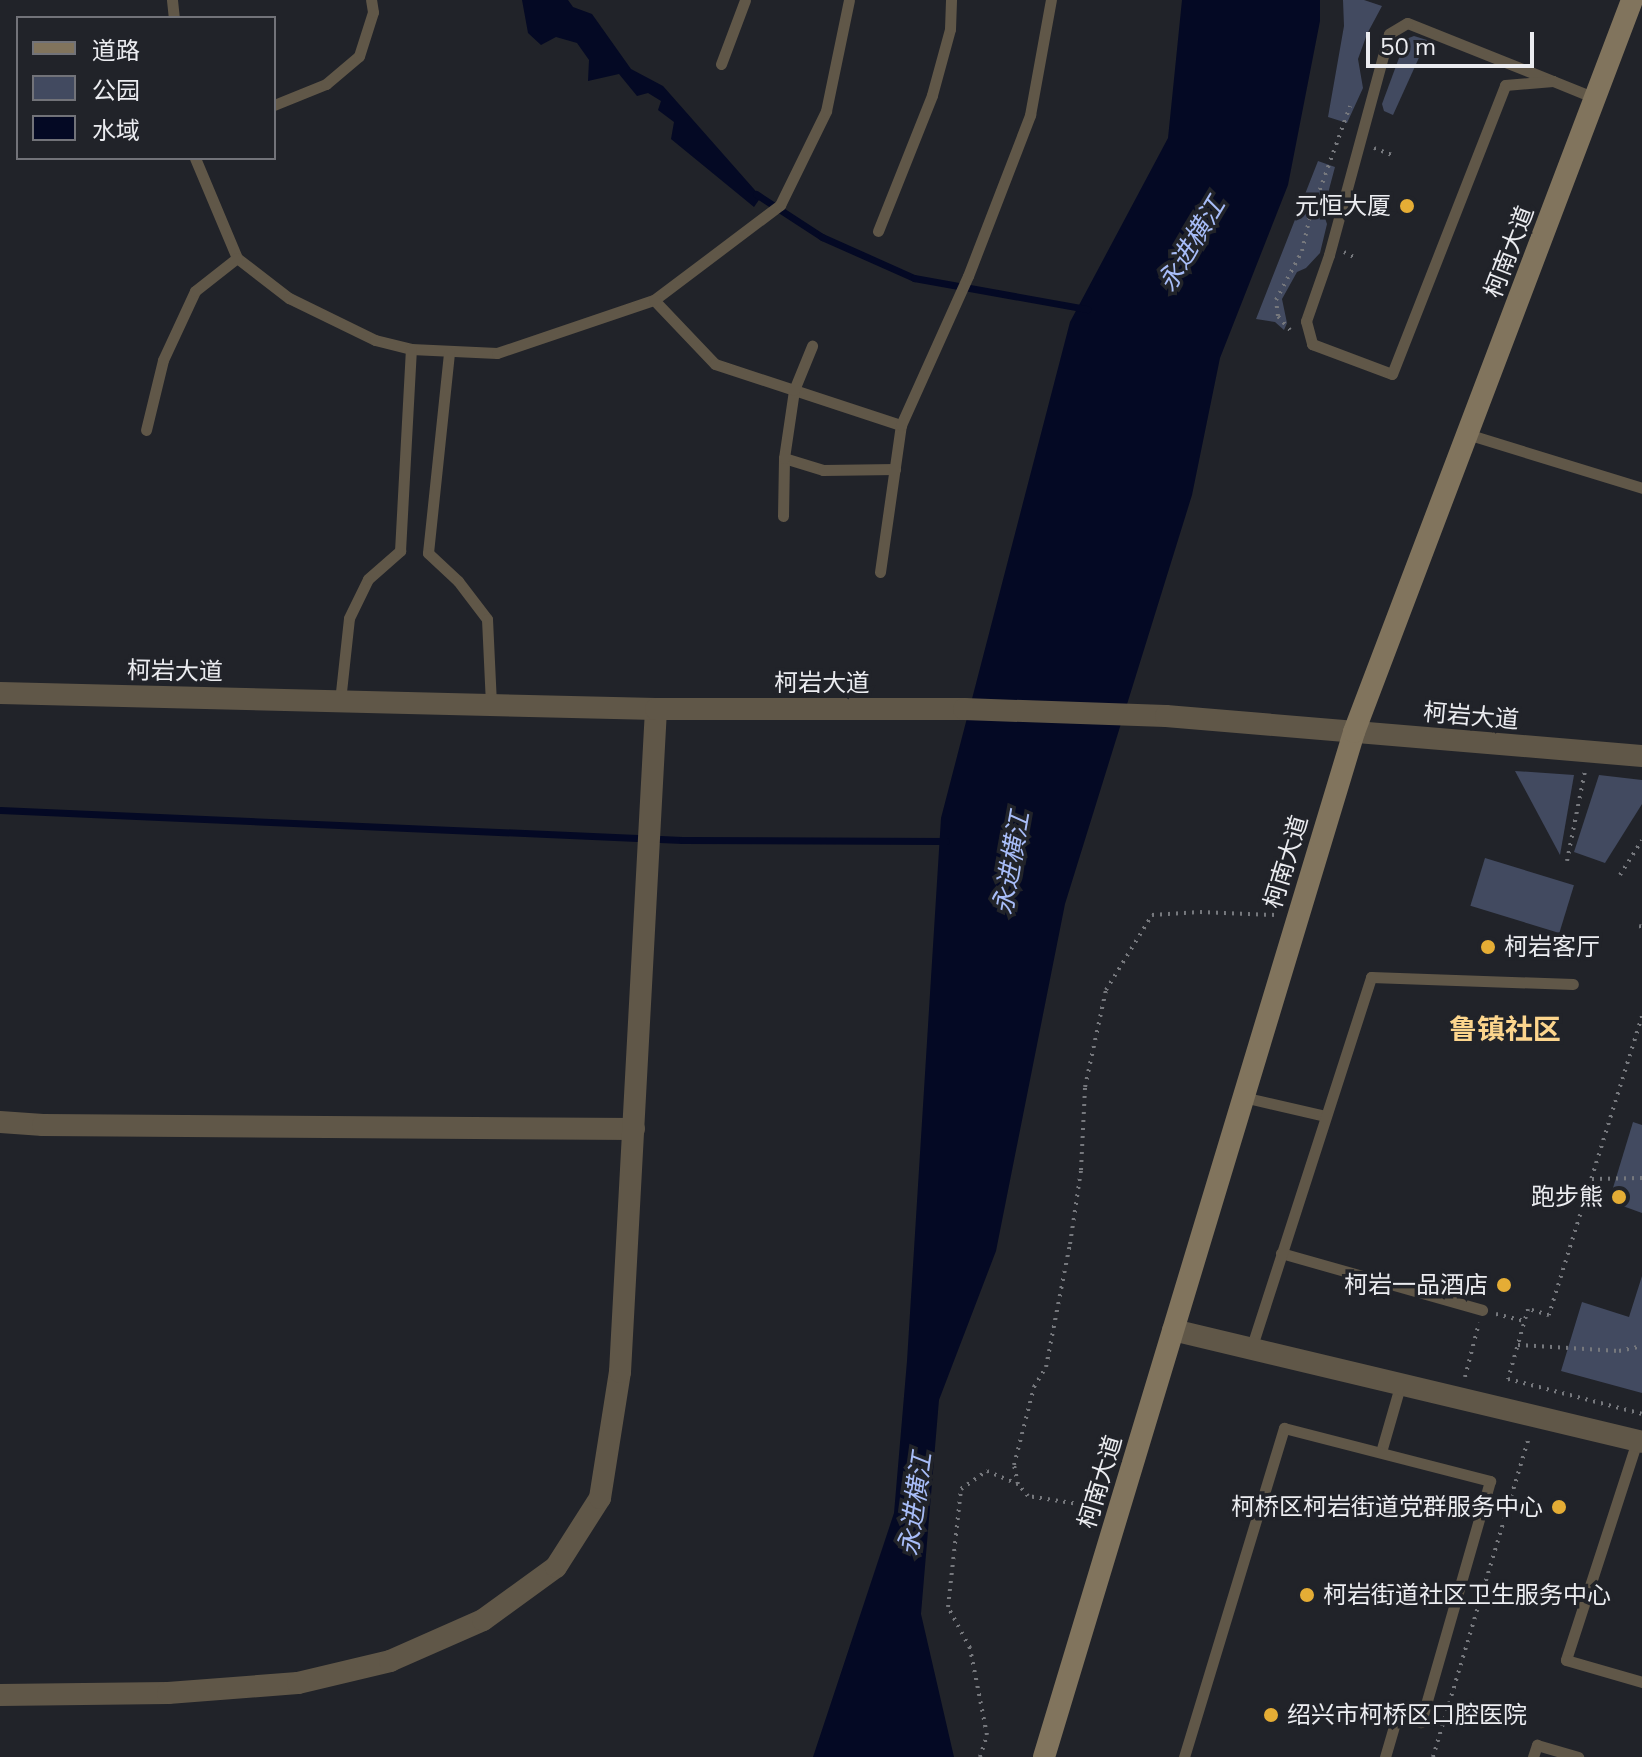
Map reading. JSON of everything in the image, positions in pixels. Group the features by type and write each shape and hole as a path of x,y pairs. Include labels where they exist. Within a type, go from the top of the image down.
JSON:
{"main road":[{"name":"柯南大道","path":"1047,1748 1354,732 1632,0"}],"street":[{"name":"柯岩大道","path":"0,693 656,709 964,709 1166,716 1642,756"},
{"path":"0,1695 168,1693 298,1683 390,1661 469,1626 556,1567 600,1498 620,1372 656,709"},
{"path":"0,1122 43,1125 634,1129"},
{"path":"1173,1330 1639,1441"}],"lane":[{"path":"276,104 326,84 359,56 373,12 371,0"},
{"path":"721,64 745,0"},
{"path":"196,160 237,258 289,298 375,340 411,349 497,353 654,300 780,205 826,111 849,0"},
{"path":"878,231 932,95 950,29 951,0"},
{"path":"880,572 901,425 968,276 1030,115 1051,0"},
{"path":"1553,81 1505,85 1392,374 1312,344 1306,321 1329,255 1389,34 1407,23 1553,81 1595,98"},
{"path":"146,430 163,360 195,291 237,258"},
{"path":"654,300 715,364 901,425"},
{"path":"783,516 784,458 794,390 812,346"},
{"path":"340,701 349,618 368,579 400,551 411,349"},
{"path":"449,353 428,553 458,581 487,619 491,705"},
{"path":"1467,434 1642,488"},
{"path":"784,458 823,470 895,469"},
{"path":"1251,1350 1371,977 1573,984"},
{"path":"1242,1097 1325,1116"},
{"path":"1281,1253 1482,1310"},
{"path":"1381,1452 1400,1386"},
{"path":"1184,1757 1284,1428 1490,1481 1421,1722 1397,1716 1385,1757"},
{"path":"1639,1441 1566,1660 1642,1682"},
{"path":"1533,1757 1537,1745 1578,1757"}],"path":[{"path":"1312,344 1290,330 1278,316 1276,300 1302,251 1309,220 1349,109 1359,88 1374,91"},
{"path":"1567,861 1588,753"},
{"path":"1620,875 1642,840"},
{"path":"1018,1484 1014,1465 1034,1387 1046,1367 1070,1244 1081,1170 1085,1087 1106,990 1152,915 1200,912 1297,916"},
{"path":"1642,1016 1549,1315 1528,1309 1508,1379 1642,1414"},
{"path":"1591,1179 1642,1178"},
{"path":"1459,1398 1482,1310 1525,1321"},
{"path":"1518,1345 1619,1351 1642,1346"},
{"path":"1433,1757 1535,1415"},
{"path":"980,1757 987,1735 970,1648 948,1607 961,1489 987,1471 1018,1484 1028,1496 1119,1510"}],"green space":[{"path":"1343,0 1364,0 1382,6 1358,59 1363,88 1347,123 1328,117 1344,26"},
{"path":"1414,36 1427,40 1393,115 1384,111 1382,104 1406,39"},
{"path":"1318,161 1335,167 1323,212 1327,224 1320,253 1306,268 1297,272 1282,299 1287,323 1284,330 1275,322 1256,319"},
{"path":"1515,771 1574,775 1560,855"},
{"path":"1599,775 1642,780 1642,804 1605,863 1574,852"},
{"path":"1485,858 1574,885 1559,933 1470,906"},
{"path":"1633,1122 1642,1125 1642,1213 1609,1201"},
{"path":"1642,1276 1642,1393 1561,1371 1582,1302 1629,1317"}],"water":[{"path":"522,0 568,0 573,7 592,14 631,69 663,86 761,197 754,207 671,139 674,122 658,110 661,101 648,93 637,96 619,74 588,81 589,60 577,43 556,37 541,45 528,33"},
{"name":"永进横江","path":"1182,0 1320,0 1320,21 1288,185 1220,358 1192,495 1065,904 996,1251 939,1400 921,1614 954,1757 813,1757 894,1513 907,1361 941,818 1070,322 1168,138"}],"waterway":[{"path":"756,194 822,237 914,278 1087,309"},
{"path":"0,810 682,840 946,841"}],"place":[{"name":"元恒大厦","path":"1407,206"},
{"name":"柯岩客厅","path":"1488,947"},
{"name":"跑步熊","path":"1619,1197"},
{"name":"柯岩一品酒店","path":"1504,1285"},
{"name":"柯桥区柯岩街道党群服务中心","path":"1559,1507"},
{"name":"柯岩街道社区卫生服务中心","path":"1307,1595"},
{"name":"绍兴市柯桥区口腔医院","path":"1271,1715"}],"district":[{"name":"鲁镇社区","path":"1505,1029"}]}
